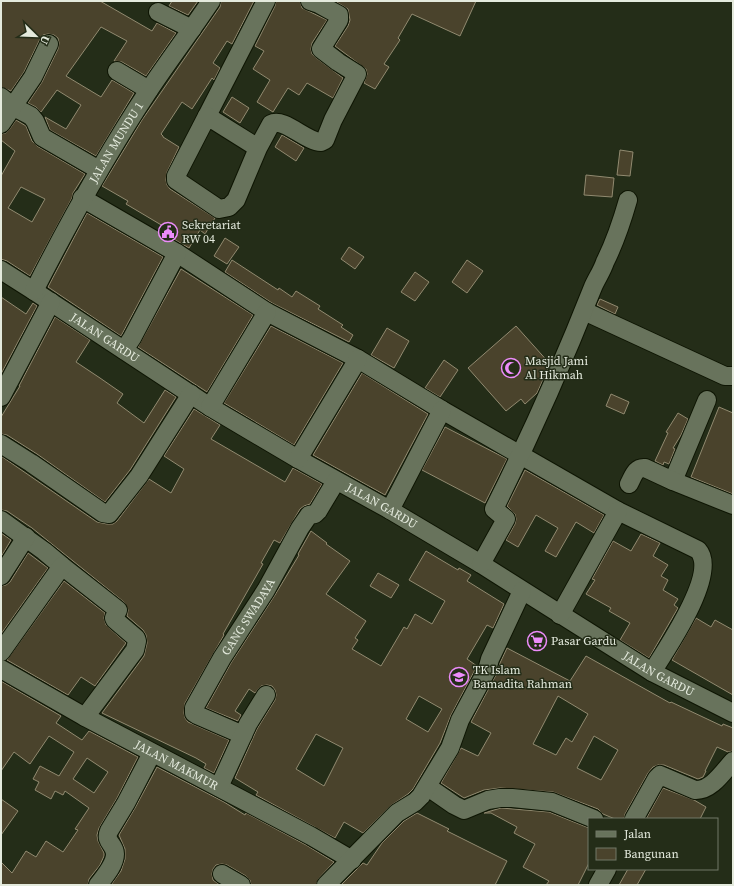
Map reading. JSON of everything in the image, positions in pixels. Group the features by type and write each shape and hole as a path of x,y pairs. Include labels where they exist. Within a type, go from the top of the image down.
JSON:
{"street":[{"name":"JALAN MUNDU 1","path":"34,291 82,198 99,170 149,90 211,1"},
{"path":"266,1 176,178 176,181 219,209 229,207 236,200 268,127 274,122 281,123 315,142 325,140 333,120 356,74 321,49 339,20 339,15 319,4 310,1"},
{"path":"158,12 192,29"},
{"path":"1,124 7,101 33,77 49,44"},
{"path":"117,71 149,90"},
{"path":"7,101 31,116 35,121 42,137 99,170"},
{"path":"207,116 258,148"},
{"path":"82,198 177,253 267,312 358,359 520,456 618,511 702,553 702,576 695,597 677,631 652,672"},
{"path":"481,564 506,519 494,509 550,392 594,285 620,228 628,200"},
{"path":"124,350 132,338 177,253"},
{"name":"JALAN GARDU","path":"1,270 210,407 481,564 652,672 733,712"},
{"path":"1,397 51,302"},
{"path":"584,311 725,376 733,376"},
{"path":"210,407 267,312"},
{"path":"298,459 358,359"},
{"path":"1,444 104,513 109,514 142,472 191,394"},
{"path":"673,481 707,400"},
{"path":"390,510 442,410"},
{"path":"629,484 637,470 640,467 645,468 733,505"},
{"name":"GANG SWADAYA","path":"243,735 197,715 194,713 194,708 222,658 266,590 300,528 309,515 315,514 318,511 336,480"},
{"path":"560,615 618,511"},
{"path":"1,520 26,537 118,610 114,617 115,620 136,638 137,641 135,650 85,717"},
{"path":"1,576 26,537"},
{"path":"1,652 62,566"},
{"path":"326,885 397,813 415,802 428,787 450,748 460,720 487,670 490,659 522,590"},
{"name":"JALAN MAKMUR","path":"1,669 85,717 312,836 352,860"},
{"path":"219,787 243,735 266,695"},
{"path":"98,885 115,859 115,850 108,840 107,835 126,803 152,752"},
{"path":"635,818 660,775 695,790 699,790 708,787 733,761"},
{"path":"428,787 464,810 480,802 500,798 532,800 552,802 592,818"},
{"path":"598,885 606,870"},
{"path":"222,874 241,885"}],"building":[{"path":"1,1 100,1 152,31 157,23 176,33 146,76 122,62 114,61 127,41 101,27 66,76 101,97 112,80 134,93 96,156 50,130 45,117 66,129 81,105 57,90 41,112 36,107 28,103 42,82 58,49 58,38 54,35 43,35 24,72 11,91 1,87"},
{"path":"172,1 198,1 188,15 169,6"},
{"path":"221,1 254,1 232,44 227,41 213,63 220,68 214,80 212,78 192,109 182,102 161,134 163,137 179,147 167,172 167,185 170,189 215,218 205,234 200,230 189,248 160,231 163,226 126,204 128,201 102,186 142,120 220,7"},
{"path":"276,1 300,1 302,8 327,20 312,43 311,49 312,54 315,57 343,78 333,98 307,83 299,95 288,88 273,112 257,102 270,80 253,69 264,51 255,46 275,6"},
{"path":"335,1 476,1 460,36 412,14 398,38 400,40 384,64 389,67 375,89 364,83 367,74 366,69 335,46 348,26 350,20 348,9"},
{"path":"232,97 249,108 240,123 223,112"},
{"path":"16,120 26,126 32,141 37,146 85,174 73,193 72,198 30,276 7,261 1,259 1,176 15,151 1,140 1,134 6,133","holes":["21,187 45,199 32,222 8,208"]},
{"path":"282,135 304,148 296,161 275,147"},
{"path":"620,150 633,152 630,176 617,175"},
{"path":"586,175 614,178 612,197 584,195"},
{"path":"87,213 163,257 121,336 48,287"},
{"path":"225,238 239,247 227,264 214,256"},
{"path":"349,247 364,257 355,269 341,259"},
{"path":"232,260 278,290 279,288 292,297 296,291 320,306 318,309 343,325 341,327 353,335 349,342 272,303 225,272"},
{"path":"467,260 483,271 467,293 452,282"},
{"path":"181,269 253,315 207,392 138,347"},
{"path":"415,272 429,282 415,301 401,292"},
{"path":"1,297 26,314 33,303 37,306 1,374"},
{"path":"600,299 618,307 615,314 597,305"},
{"path":"55,317 90,340 76,362 123,394 117,403 144,423 165,390 176,397 130,470 105,502 37,454 7,435 1,434 1,417 20,386"},
{"path":"271,326 343,363 294,445 224,403"},
{"name":"Masjid Jami Al Hikmah","path":"516,326 550,364 537,393 525,404 521,399 506,411 468,368"},
{"path":"387,328 409,341 394,368 371,355"},
{"path":"444,360 458,370 440,397 425,388"},
{"path":"362,373 428,414 385,495 313,455"},
{"path":"611,394 629,402 624,414 606,406"},
{"path":"719,407 733,413 733,494 691,477"},
{"path":"194,409 220,425 211,439 285,482 293,468 322,484 310,504 300,509 280,543 274,540 261,563 263,564 185,703 184,713 188,722 229,740 214,773 204,768 206,764 196,758 102,713 144,656 147,643 146,635 143,630 127,616 128,610 124,602 32,528 7,511 1,510 1,456 97,522 113,524 117,521 149,479 171,493 184,469 164,456"},
{"path":"678,413 688,419 673,448 675,449 669,464 664,462 663,465 655,461 668,433 666,432"},
{"path":"445,427 507,459 485,503 422,470"},
{"path":"525,470 604,515 594,533 576,522 556,557 545,551 558,528 536,515 518,547 506,540 515,524 516,519 515,514 507,506"},
{"path":"311,531 350,561 326,594 366,621 355,638 358,640 352,649 381,666 404,627 407,629 415,614 432,624 445,601 409,580 426,551 458,570 459,568 471,575 467,581 504,604 493,628 487,625 467,659 477,666 451,715 440,743 413,789 390,806 363,833 344,822 335,838 256,795 258,792 235,778 257,729 275,700 275,690 272,686 261,686 255,693 249,689 235,711 241,715 238,721 206,708 231,663 275,595 299,555 298,554","holes":["419,696 442,709 428,732 406,719","316,734 343,748 324,786 296,769"]},
{"path":"1,533 11,540 1,557"},
{"path":"641,534 660,543 653,556 668,565 661,576 668,580 663,590 678,599 674,605 678,608 649,658 620,640 630,623 609,611 611,608 586,594 595,580 592,579 613,541 631,551"},
{"path":"28,553 48,568 1,634 1,586 10,582"},
{"path":"378,573 399,585 391,598 370,586"},
{"path":"64,581 105,613 104,618 106,625 126,643 95,686 81,677 68,695 7,660"},
{"path":"696,618 711,627 715,620 733,630 733,695 672,660"},
{"path":"507,648 570,681 586,656 670,703 671,702 722,726 723,724 733,728 733,751 728,752 717,747 703,777 698,779 664,765 653,767 648,773 624,818 613,818 603,814 598,809 553,792 500,788 484,790 464,798 441,783 461,748 478,756 491,733 471,722 496,675","holes":["558,696 588,714 572,742 566,738 556,755 533,744","594,736 618,750 601,780 577,768"]},
{"path":"1,681 61,716 56,723 82,740 89,731 138,757 117,798 99,828 97,835 98,841 104,856 100,865 89,879 88,885 1,885 1,862 12,873 26,851 36,857 46,841 63,852 78,830 75,829 89,808 65,791 63,795 55,791 51,799 35,790 39,782 33,779 40,766 59,776 74,752 49,736 30,764 14,752 1,771","holes":["87,758 108,772 94,793 73,779"]},
{"path":"157,767 224,802 245,815 246,813 306,845 334,862 319,878 316,885 251,885 250,880 246,876 227,865 222,864 216,865 212,874 213,880 220,885 111,885 121,871 125,859 125,849 119,835"},
{"path":"663,788 694,800 706,807 700,818 647,818"},
{"path":"1,799 18,811 1,835"},
{"path":"501,808 549,812 588,828 588,865 578,885 546,885 549,881 523,867 535,844 514,833 517,827 491,813 484,813"},
{"path":"417,813 449,829 447,831 507,861 495,885 341,885 363,863 367,865 382,843 404,821"},
{"path":"627,870 645,870 637,885 619,885"}],"place":[{"name":"Sekretariat RW 04","path":"168,232"},
{"name":"Masjid Jami Al Hikmah","path":"511,368"},
{"name":"Pasar Gardu","path":"537,641"},
{"name":"TK Islam Bamadita Rahman","path":"459,677"}]}
